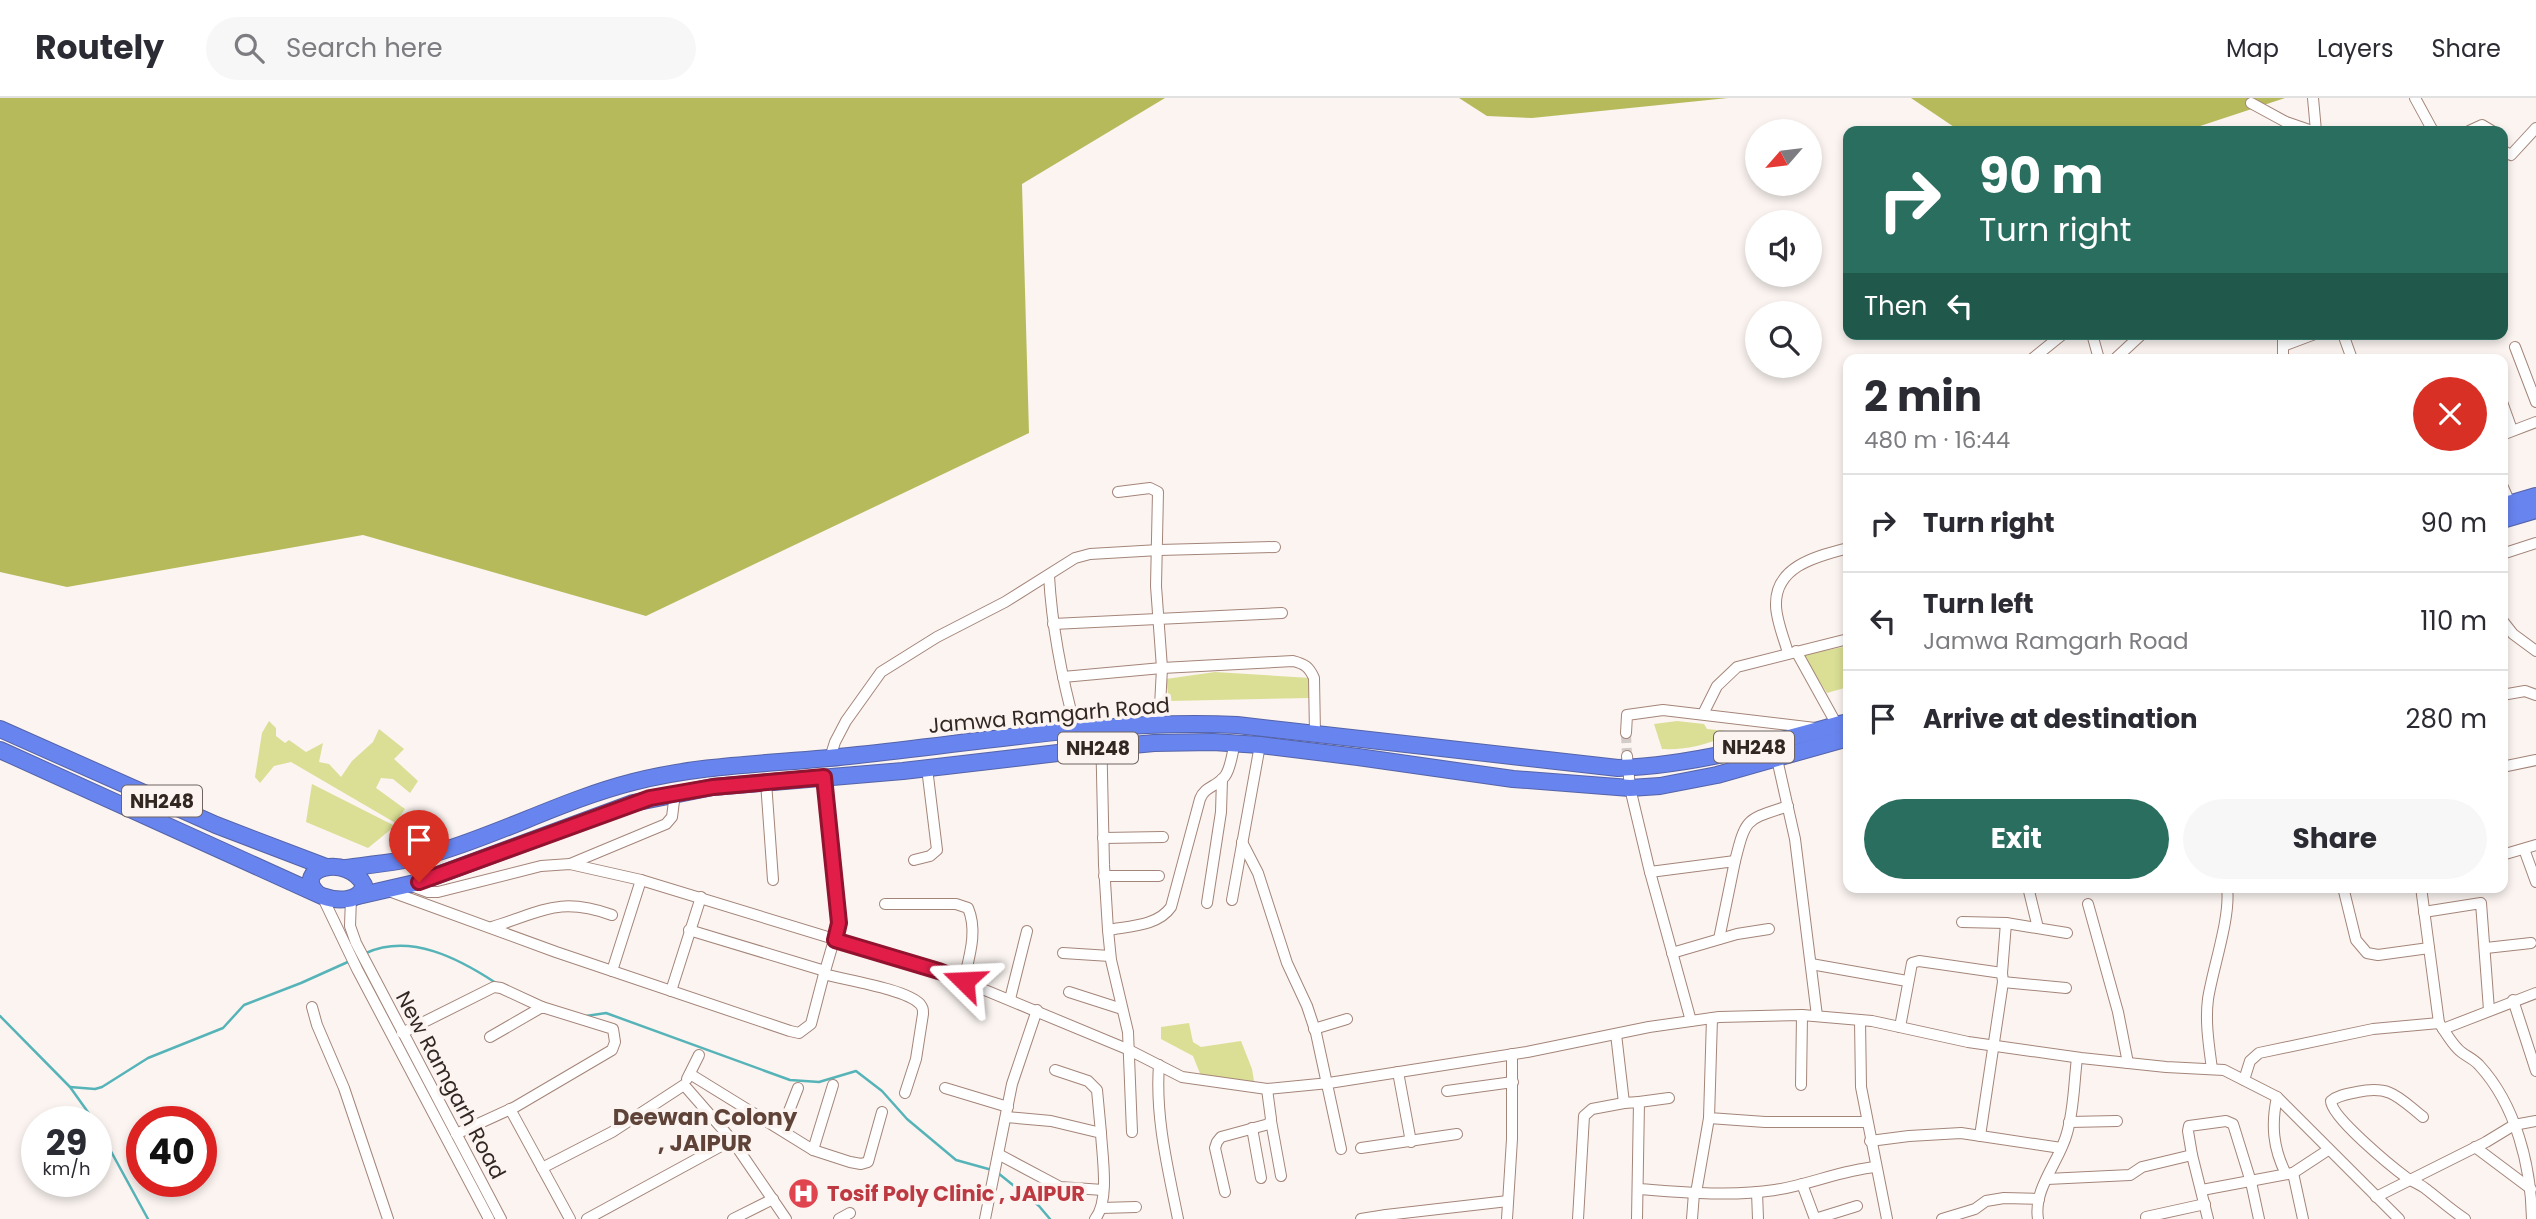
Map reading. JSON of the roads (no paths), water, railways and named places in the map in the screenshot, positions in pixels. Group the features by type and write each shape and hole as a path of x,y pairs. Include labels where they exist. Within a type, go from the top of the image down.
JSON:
{"highway":[{"path":"2508,504 2536,496"},
{"path":"2508,518 2536,510"},
{"name":"Jamwa Ramgarh Road","path":"345,868 397,862 439,852 634,782 720,767 830,758 1076,730 1159,725 1237,725 1573,764 1690,762 1836,725"},
{"name":"NH248","path":"0,729 216,825 326,867 345,868"},
{"name":"Jamwa Ramgarh Road","path":"355,897 408,884 633,803 713,787 927,768 1154,743 1235,743 1513,779 1630,788 1682,782 1843,739"},
{"name":"NH248","path":"0,750 320,895 333,899 355,897"},
{"path":"320,895 312,885 311,878 314,873 326,867"},
{"path":"345,868 362,880 363,891 355,897"}],"street":[{"path":"2313,98 2314,126"},
{"path":"2415,98 2430,126"},
{"path":"2251,103 2298,126"},
{"path":"2508,153 2511,155 2536,128"},
{"path":"2044,354 2057,340"},
{"path":"2120,354 2136,340"},
{"path":"2515,347 2536,402"},
{"path":"2508,432 2536,422"},
{"path":"1118,492 1150,488 1158,492 1159,550 1156,586 1162,668 1159,725"},
{"path":"2508,552 2536,543"},
{"path":"830,758 846,722 881,672 937,637 1005,602 1075,558 1090,554 1159,550 1275,547"},
{"path":"1836,725 1792,652 1776,606 1777,594 1790,570 1812,558 1843,549"},
{"path":"1049,576 1053,624 1076,730"},
{"path":"1053,624 1282,614"},
{"path":"2508,628 2536,651"},
{"path":"1703,714 1717,686 1737,667 1843,640"},
{"path":"1063,677 1162,668 1293,661 1304,664 1310,670 1315,686 1315,734"},
{"path":"2508,694 2525,691 2536,695"},
{"path":"1626,733 1627,715 1663,710 1836,725"},
{"path":"1101,728 1104,876 1108,930 1110,956 1128,1032 1132,1132"},
{"path":"1108,930 1153,921 1167,913 1171,907 1203,791 1227,774 1235,743"},
{"path":"1232,900 1260,745"},
{"path":"1777,759 1795,839 1817,1016"},
{"path":"2508,766 2536,760"},
{"path":"1628,762 1630,788 1650,872 1692,1021"},
{"path":"914,860 930,856 937,850 927,768"},
{"path":"386,890 612,971 799,1033 811,1024 839,923 824,777"},
{"path":"1207,902 1221,812 1222,779"},
{"path":"766,782 772,880"},
{"path":"570,864 666,824 672,817 675,793"},
{"path":"1719,939 1743,829 1753,818 1788,806"},
{"path":"1103,838 1163,837"},
{"path":"1242,842 1258,873 1287,964 1307,1006 1329,1083 1341,1149"},
{"path":"2508,853 2536,845"},
{"path":"2524,849 2536,882"},
{"path":"1650,872 1735,861"},
{"path":"408,884 428,892 438,892 541,866 570,864 641,880 939,971 1127,1049 1182,1077 1267,1089 1329,1083 1512,1054 1712,1018 1802,1015 1860,1020 2077,1058 2224,1070 2277,1097 2399,1219"},
{"path":"1104,876 1159,876"},
{"path":"612,971 641,880"},
{"path":"2029,893 2038,928"},
{"path":"2212,1069 2207,1023 2208,1001 2227,907 2227,893"},
{"path":"2344,893 2356,940 2367,953 2378,955 2429,948"},
{"path":"2422,893 2441,1026 2459,1050 2478,1063 2514,1125 2522,1146 2531,1189 2532,1219"},
{"path":"320,895 347,937 363,969"},
{"path":"347,937 355,897"},
{"path":"671,991 701,897"},
{"path":"2424,912 2481,903 2489,1010"},
{"path":"885,904 956,904 968,908 972,940 964,981"},
{"path":"2088,904 2118,1012 2128,1063"},
{"path":"492,927 563,905 593,908 612,915"},
{"path":"1962,922 2006,923 2067,933"},
{"path":"1980,1136 2002,977 2006,923"},
{"path":"1672,953 1719,939 1769,929"},
{"path":"689,930 898,993 918,1002 923,1014 916,1059 905,1093"},
{"path":"1010,999 1027,931"},
{"path":"2486,948 2531,943"},
{"path":"1063,953 1110,956"},
{"path":"1900,1027 1909,966 1919,961 2066,989"},
{"path":"1811,964 1908,981"},
{"name":"New Ramgarh Road","path":"363,969 402,1033 501,1219"},
{"name":"New Ramgarh Road","path":"363,969 489,1219"},
{"path":"402,1033 494,987 542,1007 613,1029 615,1042 612,1050 510,1109 456,1134"},
{"path":"1069,992 1122,1009"},
{"path":"2244,1080 2250,1061 2259,1054 2373,1029 2441,1026 2536,993"},
{"path":"2514,1000 2536,1071"},
{"path":"312,1007 344,1088 388,1219"},
{"path":"491,1037 542,1007"},
{"path":"985,1219 1012,1084 1037,1010"},
{"path":"1801,1085 1802,1015"},
{"path":"1692,1219 1709,1118 1712,1018"},
{"path":"1314,1029 1347,1019"},
{"path":"1860,1020 1861,1087 1887,1219"},
{"path":"1616,1034 1624,1103"},
{"path":"1507,1219 1512,1054"},
{"path":"542,1168 612,1132 684,1085 699,1055"},
{"path":"2038,1219 2036,1209 2039,1199 2067,1134 2077,1058"},
{"path":"1159,1065 1161,1121 1178,1219"},
{"path":"1055,1070 1088,1081 1097,1090 1103,1189 1098,1214 1136,1207"},
{"path":"1398,1072 1411,1142"},
{"path":"690,1074 813,1150 850,1162 865,1164 870,1158 882,1112"},
{"path":"1447,1091 1513,1082"},
{"path":"684,1085 732,1140 786,1219"},
{"path":"813,1150 833,1085"},
{"path":"782,1129 798,1088"},
{"path":"945,1088 1007,1112 1101,1133"},
{"path":"2423,1116 2395,1095 2378,1088 2339,1096 2331,1101 2332,1110 2340,1119 2411,1180 2425,1187 2440,1202 2465,1219"},
{"path":"1267,1089 1270,1121 1281,1176"},
{"path":"2277,1097 2273,1130 2279,1160 2289,1173 2303,1219"},
{"path":"1578,1219 1584,1116 1592,1109 1669,1098"},
{"path":"1637,1219 1639,1102"},
{"path":"510,1109 570,1219"},
{"path":"1709,1118 1765,1122 1867,1122"},
{"path":"1225,1192 1215,1148 1217,1142 1221,1137 1266,1126 1270,1121"},
{"path":"2069,1122 2117,1121"},
{"path":"2376,1197 2514,1125 2536,1121"},
{"path":"2208,1219 2192,1155 2189,1125 2230,1122 2235,1128 2259,1219"},
{"path":"1252,1129 1261,1178"},
{"path":"1361,1148 1457,1134"},
{"path":"1870,1141 1948,1134 2061,1148"},
{"path":"587,1219 732,1140"},
{"path":"2475,1147 2531,1189"},
{"path":"2202,1190 2289,1173 2328,1150"},
{"path":"2047,1179 2130,1175 2142,1167 2192,1155"},
{"path":"998,1157 1060,1187 1103,1189"},
{"path":"1638,1189 1724,1195 1757,1192 1876,1167"},
{"path":"1802,1184 1815,1219 1857,1206"},
{"path":"1757,1192 1758,1219"},
{"path":"1949,1218 1975,1209 1986,1201 2004,1198 2039,1199"},
{"path":"733,1219 773,1199"},
{"path":"1361,1219 1508,1201"},
{"path":"2146,1217 2205,1204"},
{"path":"839,1219 850,1213"}],"waterway":[{"path":"366,953 383,948 416,947 450,957 496,983"},
{"path":"70,1087 102,1087 148,1058 223,1028 244,1005 350,961"},
{"path":"586,1016 606,1013 790,1080 819,1082 856,1071 882,1091 907,1119 956,1160 992,1170"},
{"path":"0,1016 70,1087 84,1106"},
{"path":"112,1153 148,1219"},
{"path":"998,1173 1039,1206 1050,1219"}],"tunnel":[{"path":"1626,733 1627,756"}],"place":[{"name":"Tosif Poly Clinic , JAIPUR","path":"804,1193"}],"district":[{"name":"Deewan Colony , JAIPUR","path":"705,1130"}]}
